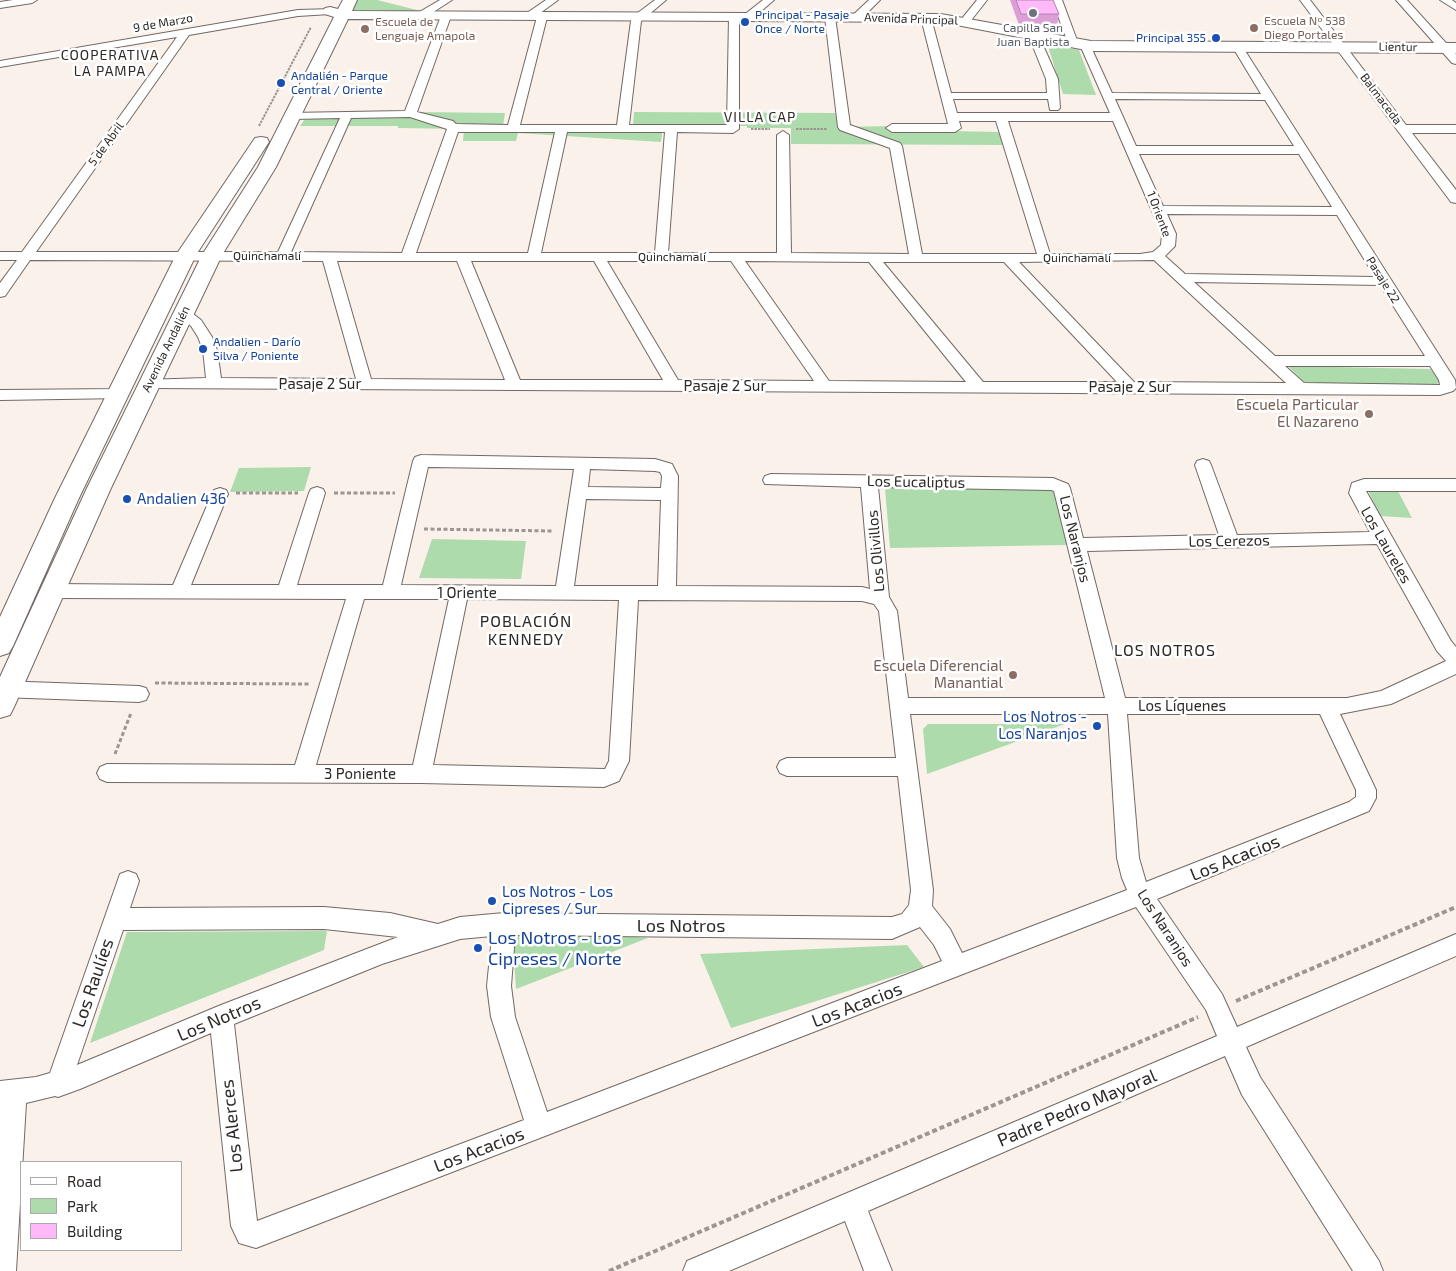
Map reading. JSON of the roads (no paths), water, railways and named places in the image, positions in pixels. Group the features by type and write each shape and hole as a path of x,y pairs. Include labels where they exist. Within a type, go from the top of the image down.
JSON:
{"main road":[{"name":"Avenida Principal","path":"340,6 420,16 926,18 965,21 1079,44 1341,46"},
{"path":"275,115 340,6"},
{"name":"Avenida Andalién","path":"3,695 28,647 183,313 212,256 250,196 293,115 340,6"},
{"name":"Lientur","path":"1341,46 1450,48"},
{"name":"Avenida Andalién","path":"0,646 52,531 141,344 186,255 268,130"}],"street":[{"path":"0,5 32,0"},
{"path":"420,16 447,0"},
{"path":"513,128 535,16 553,0"},
{"path":"623,128 636,21 638,17 660,0"},
{"path":"293,115 410,114 449,124 453,128 733,129 741,17 769,0"},
{"path":"857,17 875,0"},
{"path":"965,21 982,0"},
{"name":"1 Oriente","path":"1057,0 1107,96 1170,238 1168,246 1157,256 1300,388"},
{"name":"Balmaceda","path":"1305,0 1456,199"},
{"path":"1401,0 1450,48 1456,61"},
{"path":"1446,0 1456,7"},
{"name":"9 de Marzo","path":"0,64 340,6"},
{"path":"410,114 446,16"},
{"path":"830,17 844,127 894,144 916,257"},
{"path":"926,18 954,122"},
{"name":"5 de Abril","path":"0,293 186,32"},
{"path":"1032,34 1052,78 1053,105 1058,116"},
{"name":"Pasaje 22","path":"1237,46 1449,384 1445,389 1300,388"},
{"path":"947,96 1052,96"},
{"path":"1107,96 1269,97"},
{"path":"283,256 347,115"},
{"path":"1000,116 1045,258"},
{"path":"892,128 1000,116 1116,117"},
{"path":"408,256 453,128"},
{"path":"534,256 562,128"},
{"path":"661,257 672,128"},
{"path":"1402,128 1456,129"},
{"path":"782,135 784,257"},
{"path":"1132,150 1302,150"},
{"path":"1159,210 1340,211"},
{"path":"0,256 186,255"},
{"name":"Quinchamalí","path":"186,255 1007,258 1140,258 1157,256"},
{"path":"329,256 364,384"},
{"path":"462,256 515,384"},
{"path":"598,256 673,385"},
{"path":"735,257 825,386"},
{"path":"872,257 979,387"},
{"path":"1007,258 1130,387"},
{"path":"1181,278 1384,281"},
{"path":"183,313 196,323 206,337 210,350 214,383"},
{"path":"1271,361 1436,362"},
{"name":"Pasaje 2 Sur","path":"149,383 1300,388"},
{"path":"0,395 118,394"},
{"path":"390,593 421,461 655,465 666,468 670,476 667,594"},
{"path":"564,593 583,464"},
{"path":"1203,465 1230,541"},
{"name":"Los Eucaliptus","path":"771,480 1053,484 1060,486"},
{"name":"Los Olivillos","path":"869,481 880,599 888,611 908,767"},
{"name":"Los Laureles","path":"1456,485 1369,484 1358,487 1357,493 1444,646 1456,660"},
{"name":"Los Naranjos","path":"1060,486 1077,545 1117,706 1128,858 1133,878 1141,895 1217,1009 1251,1086 1369,1271"},
{"path":"286,592 316,493"},
{"path":"579,493 669,494"},
{"path":"179,592 220,494"},
{"name":"Los Cerezos","path":"1077,545 1381,538"},
{"name":"1 Oriente","path":"53,591 862,594 880,599"},
{"path":"303,774 357,592"},
{"path":"421,774 459,593"},
{"name":"3 Poniente","path":"107,773 421,774 604,778 612,774 617,768 618,761 629,593"},
{"path":"0,646 28,647"},
{"name":"Los Líquenes","path":"900,706 1327,707 1373,701 1456,665"},
{"path":"3,695 139,694"},
{"name":"Los Acacios","path":"249,1233 256,1235 264,1233 1141,895 1356,809 1362,805 1366,798 1364,781 1327,707"},
{"path":"787,767 908,767 922,890 920,908 942,938 957,966"},
{"name":"Los Raulíes","path":"58,1084 128,881"},
{"name":"Los Notros","path":"7,1092 58,1084 103,1068 220,1017 381,953 436,934 460,928 504,924 892,928 909,922 915,917 920,908"},
{"name":"Los Notros","path":"115,919 332,918 390,924 436,934"},
{"path":"504,924 499,986 503,1017 539,1127"},
{"name":"Padre Pedro Mayoral","path":"697,1271 1456,945"},
{"name":"Los Alerces","path":"220,1017 242,1218 244,1226 249,1233"},
{"path":"2,1271 7,1092"},
{"path":"852,1204 878,1271"}],"place":[{"name":"Capilla San Juan Baptista","path":"1033,13"},
{"name":"Principal - Pasaje Once / Norte","path":"745,22"},
{"name":"Escuela Nº 538 Diego Portales","path":"1254,28"},
{"name":"Escuela de Lenguaje Amapola","path":"365,29"},
{"name":"Principal 355","path":"1216,38"},
{"name":"Andalién - Parque Central / Oriente","path":"281,83"},
{"name":"Andalien - Darío Silva / Poniente","path":"203,349"},
{"name":"Escuela Particular El Nazareno","path":"1369,414"},
{"name":"Andalien 436","path":"127,499"},
{"name":"Escuela Diferencial Manantial","path":"1013,675"},
{"name":"Los Notros - Los Naranjos","path":"1097,726"},
{"name":"Los Notros - Los Cipreses / Sur","path":"492,901"},
{"name":"Los Notros - Los Cipreses / Norte","path":"478,948"}],"district":[{"name":"COOPERATIVA LA PAMPA","path":"110,64"},
{"name":"VILLA CAP","path":"760,117"},
{"name":"POBLACIÓN KENNEDY","path":"526,631"},
{"name":"LOS NOTROS","path":"1165,651"}]}
